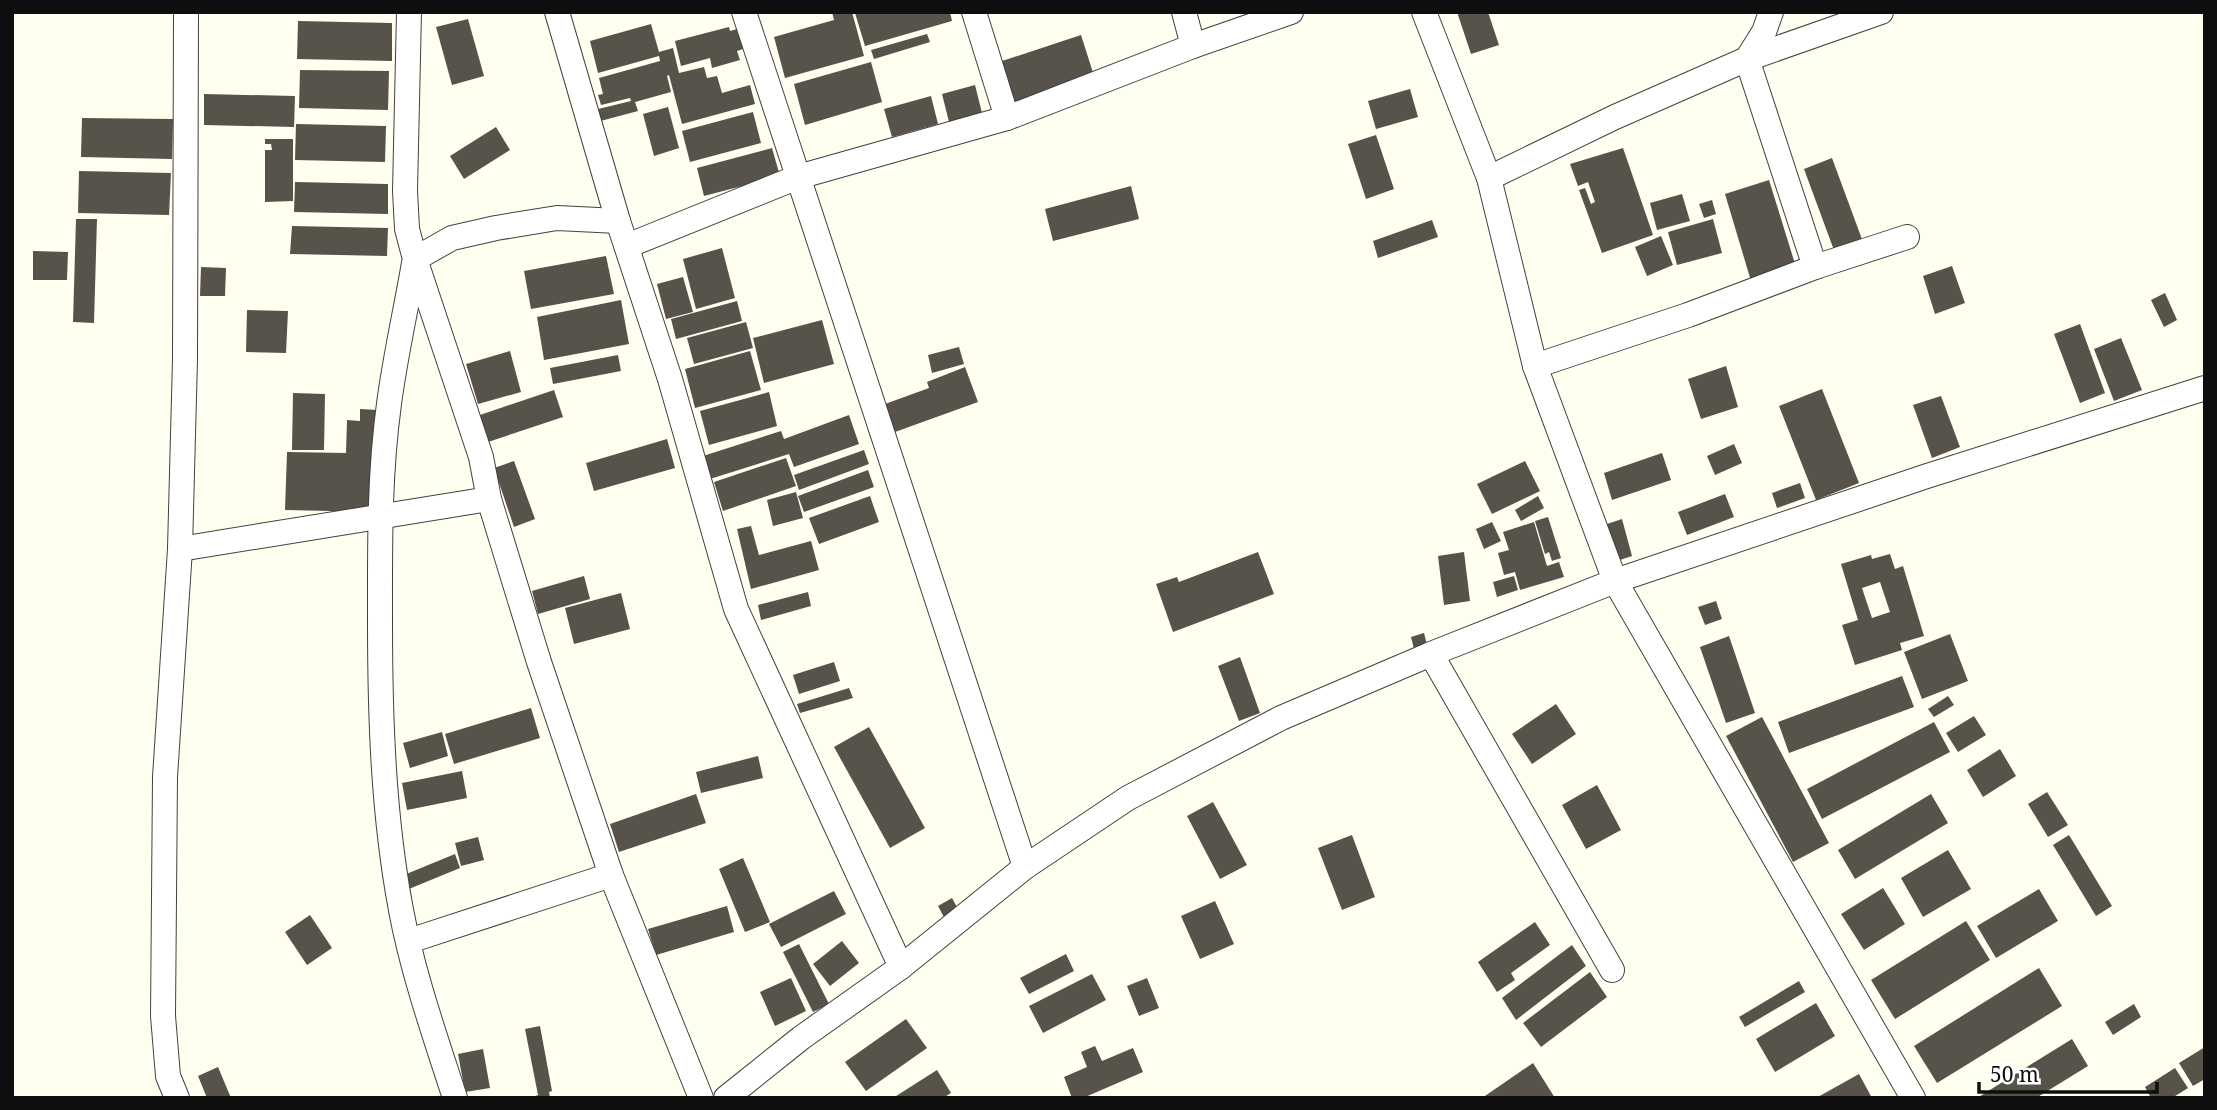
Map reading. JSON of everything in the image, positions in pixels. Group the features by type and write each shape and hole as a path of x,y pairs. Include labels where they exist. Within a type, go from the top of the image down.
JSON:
{"street":[{"path":"177,1098 168,1076 163,1003 165,777 180,549 185,359 186,12"},
{"path":"409,12 405,191 407,229 415,259 481,457 489,499 539,662 611,875 701,1098"},
{"path":"557,12 618,220 670,379 736,609 901,967"},
{"path":"744,12 1025,867"},
{"path":"974,12 1007,118"},
{"path":"1184,12 1193,46"},
{"path":"627,246 798,177 1007,118 1193,46 1291,12"},
{"path":"1424,12 1489,178 1535,366 1615,581 1913,1098"},
{"path":"1747,59 1764,32 1771,12"},
{"path":"1489,178 1615,117 1747,59 1881,12"},
{"path":"1747,59 1815,267"},
{"path":"415,259 452,239 496,228 557,218 618,220"},
{"path":"1535,366 1688,316 1815,267 1907,237"},
{"path":"415,259 389,404 379,518 380,693 387,825 401,912 428,1014 455,1098"},
{"path":"726,1098 801,1038 901,967 1025,867 1128,798 1281,719 1431,654 1615,581 1927,476 2202,394"},
{"path":"180,549 489,499"},
{"path":"1431,654 1612,970"},
{"path":"409,941 611,875"}],"building":[{"path":"832,12 852,12 864,56 785,78 774,37 834,20"},
{"path":"950,12 952,21 865,46 855,13"},
{"path":"1457,12 1488,12 1499,45 1471,54"},
{"path":"468,19 484,76 452,85 436,27"},
{"path":"298,21 392,23 392,61 297,59"},
{"path":"651,24 659,52 673,48 679,73 704,67 707,78 717,76 722,93 750,85 755,104 682,124 669,75 667,76 671,92 635,102 638,111 593,123 590,111 631,101 630,98 601,105 598,95 603,94 599,78 660,61 659,56 598,73 590,41"},
{"path":"729,27 730,31 737,29 743,49 737,51 740,60 712,68 710,58 681,66 675,41"},
{"path":"927,34 930,42 874,59 871,50"},
{"path":"1081,35 1095,79 1016,105 1002,61"},
{"path":"871,62 882,102 805,125 794,84"},
{"path":"300,70 389,71 388,110 299,108"},
{"path":"975,85 982,113 949,122 942,94"},
{"path":"1410,89 1418,117 1376,129 1368,101"},
{"path":"204,94 295,96 294,127 204,125"},
{"path":"931,96 938,124 892,137 884,109"},
{"path":"668,107 679,148 654,156 643,114"},
{"path":"753,112 761,143 690,162 682,131"},
{"path":"82,118 173,119 172,159 81,157"},
{"path":"296,124 386,126 385,162 295,160"},
{"path":"496,127 510,150 464,179 450,156"},
{"path":"1376,135 1394,189 1366,199 1348,144"},
{"path":"265,139 293,139 293,201 265,202 265,150 272,150 271,144 265,144"},
{"path":"772,148 780,176 704,196 697,168"},
{"path":"1623,148 1653,235 1602,253 1579,190 1585,188 1591,204 1595,202 1588,182 1578,186 1570,164"},
{"path":"1832,158 1863,242 1835,253 1804,169"},
{"path":"79,171 171,173 169,215 78,213"},
{"path":"1769,180 1796,267 1751,281 1725,194"},
{"path":"295,182 388,184 388,214 294,212"},
{"path":"1131,186 1139,219 1053,241 1045,209"},
{"path":"1682,194 1690,221 1657,230 1650,203"},
{"path":"1712,200 1716,214 1704,218 1699,204"},
{"path":"76,219 97,219 94,323 73,322"},
{"path":"1713,219 1722,253 1677,265 1668,232"},
{"path":"1432,220 1438,237 1378,258 1373,241"},
{"path":"292,226 388,228 387,256 290,254"},
{"path":"1661,236 1673,265 1647,276 1635,247"},
{"path":"722,248 735,298 696,309 683,259"},
{"path":"33,251 68,252 67,280 33,280"},
{"path":"606,256 614,294 531,309 524,271"},
{"path":"1952,266 1965,303 1935,314 1923,276"},
{"path":"201,267 226,268 225,296 200,296"},
{"path":"683,277 693,312 666,319 657,284"},
{"path":"2165,293 2177,320 2164,327 2151,300"},
{"path":"621,300 629,344 544,360 537,317"},
{"path":"737,301 742,321 676,339 671,319"},
{"path":"247,310 288,311 286,353 246,352"},
{"path":"822,320 834,364 764,383 753,338"},
{"path":"746,322 753,348 694,364 687,338"},
{"path":"2080,324 2105,393 2080,403 2054,334"},
{"path":"2121,338 2142,390 2114,401 2094,349"},
{"path":"959,347 964,364 932,373 928,355"},
{"path":"510,351 521,392 478,404 466,364"},
{"path":"750,351 761,390 695,408 685,369"},
{"path":"618,355 621,371 553,384 550,368"},
{"path":"1726,366 1738,407 1701,419 1688,379"},
{"path":"965,367 978,402 895,432 885,404 929,388 927,382"},
{"path":"1822,389 1859,483 1816,500 1779,406"},
{"path":"554,390 563,417 485,443 477,416"},
{"path":"769,392 777,426 709,445 700,411"},
{"path":"293,393 325,394 324,450 292,450"},
{"path":"1941,396 1960,447 1932,458 1913,405"},
{"path":"360,409 378,410 376,512 285,510 287,452 346,453 347,420 360,421"},
{"path":"849,415 859,444 794,467 789,454 710,479 703,456 781,431 784,439"},
{"path":"667,439 675,468 594,491 586,463"},
{"path":"1734,444 1742,463 1715,475 1707,456"},
{"path":"864,450 869,464 799,490 794,475"},
{"path":"1662,453 1671,480 1612,500 1604,473"},
{"path":"786,458 796,486 723,511 714,482"},
{"path":"514,461 535,519 514,527 494,468"},
{"path":"1525,461 1540,491 1492,514 1477,484"},
{"path":"868,470 874,487 804,512 798,496"},
{"path":"1800,483 1805,498 1777,508 1772,493"},
{"path":"796,492 803,518 773,526 767,500"},
{"path":"1725,494 1734,517 1687,535 1678,512"},
{"path":"870,496 879,522 819,544 809,518"},
{"path":"1538,496 1544,508 1521,521 1515,510"},
{"path":"1548,517 1561,558 1552,561 1549,552 1545,554 1535,521"},
{"path":"1622,519 1632,556 1617,561 1607,524"},
{"path":"1492,522 1501,541 1484,549 1476,529"},
{"path":"1534,522 1547,566 1559,562 1564,577 1520,590 1515,572 1504,575 1498,553 1509,550 1503,532"},
{"path":"751,526 759,555 811,541 819,570 751,589 737,529"},
{"path":"1258,552 1274,594 1173,632 1156,584 1177,577 1179,582"},
{"path":"1464,552 1470,601 1444,605 1438,556"},
{"path":"1890,554 1895,569 1903,566 1924,636 1900,643 1902,650 1855,665 1842,625 1858,620 1841,564 1871,555 1872,559","holes":["1880,582 1890,612 1872,618 1862,588"]},
{"path":"584,576 590,599 538,614 532,591"},
{"path":"1514,576 1518,590 1497,597 1493,582"},
{"path":"808,592 811,606 761,620 758,605"},
{"path":"621,593 630,629 574,644 565,608"},
{"path":"1716,601 1722,619 1705,625 1698,607"},
{"path":"1424,633 1427,645 1414,649 1411,637"},
{"path":"1950,634 1968,681 1922,699 1904,652"},
{"path":"1729,636 1755,713 1726,723 1700,647"},
{"path":"1240,657 1260,713 1239,721 1218,666"},
{"path":"834,662 840,681 799,694 793,675"},
{"path":"1902,676 1914,707 1789,753 1778,722"},
{"path":"849,688 853,698 800,713 797,704"},
{"path":"1948,696 1954,705 1934,717 1928,709"},
{"path":"1556,704 1576,734 1532,764 1512,734"},
{"path":"531,708 540,738 454,764 445,734"},
{"path":"1974,716 1986,735 1958,752 1946,733"},
{"path":"1762,717 1829,843 1793,862 1726,736"},
{"path":"1934,722 1950,752 1822,819 1807,789"},
{"path":"869,727 925,828 890,848 834,747"},
{"path":"442,732 448,756 410,768 403,743"},
{"path":"2000,749 2016,776 1983,797 1967,770"},
{"path":"758,756 763,778 701,793 696,772"},
{"path":"462,771 467,798 407,810 402,783"},
{"path":"1597,785 1621,830 1586,849 1562,805"},
{"path":"2047,792 2068,825 2048,837 2028,804"},
{"path":"696,794 706,823 619,852 610,824"},
{"path":"1931,794 1948,823 1855,879 1838,850"},
{"path":"1213,802 1247,865 1220,879 1187,816"},
{"path":"1352,835 1375,897 1342,910 1318,848"},
{"path":"2069,835 2112,906 2096,916 2053,845"},
{"path":"478,837 484,860 461,866 455,843"},
{"path":"1948,850 1971,889 1923,917 1901,878"},
{"path":"455,854 460,868 404,891 399,877"},
{"path":"743,858 770,922 745,932 719,869"},
{"path":"1883,888 1905,924 1864,950 1841,914"},
{"path":"2039,889 2058,921 1996,958 1977,926"},
{"path":"834,891 846,914 781,947 769,924"},
{"path":"952,898 959,911 945,919 938,906"},
{"path":"1215,901 1234,944 1200,959 1181,916"},
{"path":"727,906 734,932 656,955 648,929"},
{"path":"310,915 332,948 307,965 285,932"},
{"path":"1966,921 1990,960 1895,1019 1871,980"},
{"path":"1535,922 1550,945 1511,973 1515,980 1497,992 1478,962"},
{"path":"842,941 859,963 830,986 813,964"},
{"path":"799,944 829,1004 813,1012 783,952"},
{"path":"1572,945 1586,966 1516,1020 1502,998"},
{"path":"1066,954 1074,971 1029,994 1020,978"},
{"path":"2039,968 2062,1006 1937,1083 1914,1046"},
{"path":"1590,972 1607,997 1541,1047 1523,1023"},
{"path":"1092,974 1106,1000 1043,1033 1029,1006"},
{"path":"791,978 806,1011 775,1026 760,992"},
{"path":"1147,978 1159,1008 1139,1016 1127,986"},
{"path":"1799,981 1805,992 1745,1027 1739,1017"},
{"path":"1816,1003 1835,1036 1775,1072 1756,1039"},
{"path":"2134,1004 2141,1017 2113,1035 2105,1022"},
{"path":"906,1019 927,1048 866,1091 845,1062"},
{"path":"540,1026 552,1091 549,1092 550,1098 531,1098 538,1095 525,1029"},
{"path":"2072,1039 2088,1066 2036,1098 1977,1098"},
{"path":"1095,1046 1102,1061 1133,1048 1143,1072 1083,1098 1072,1098 1064,1077 1087,1067 1081,1052"},
{"path":"2205,1047 2205,1079 2193,1086 2179,1063"},
{"path":"483,1049 490,1088 465,1092 458,1054"},
{"path":"1533,1063 1555,1098 1482,1098"},
{"path":"218,1067 231,1098 207,1098 198,1076"},
{"path":"2175,1068 2188,1088 2172,1098 2151,1098 2145,1087"},
{"path":"937,1070 951,1093 943,1098 893,1098"},
{"path":"1859,1074 1872,1098 1816,1098"}]}
